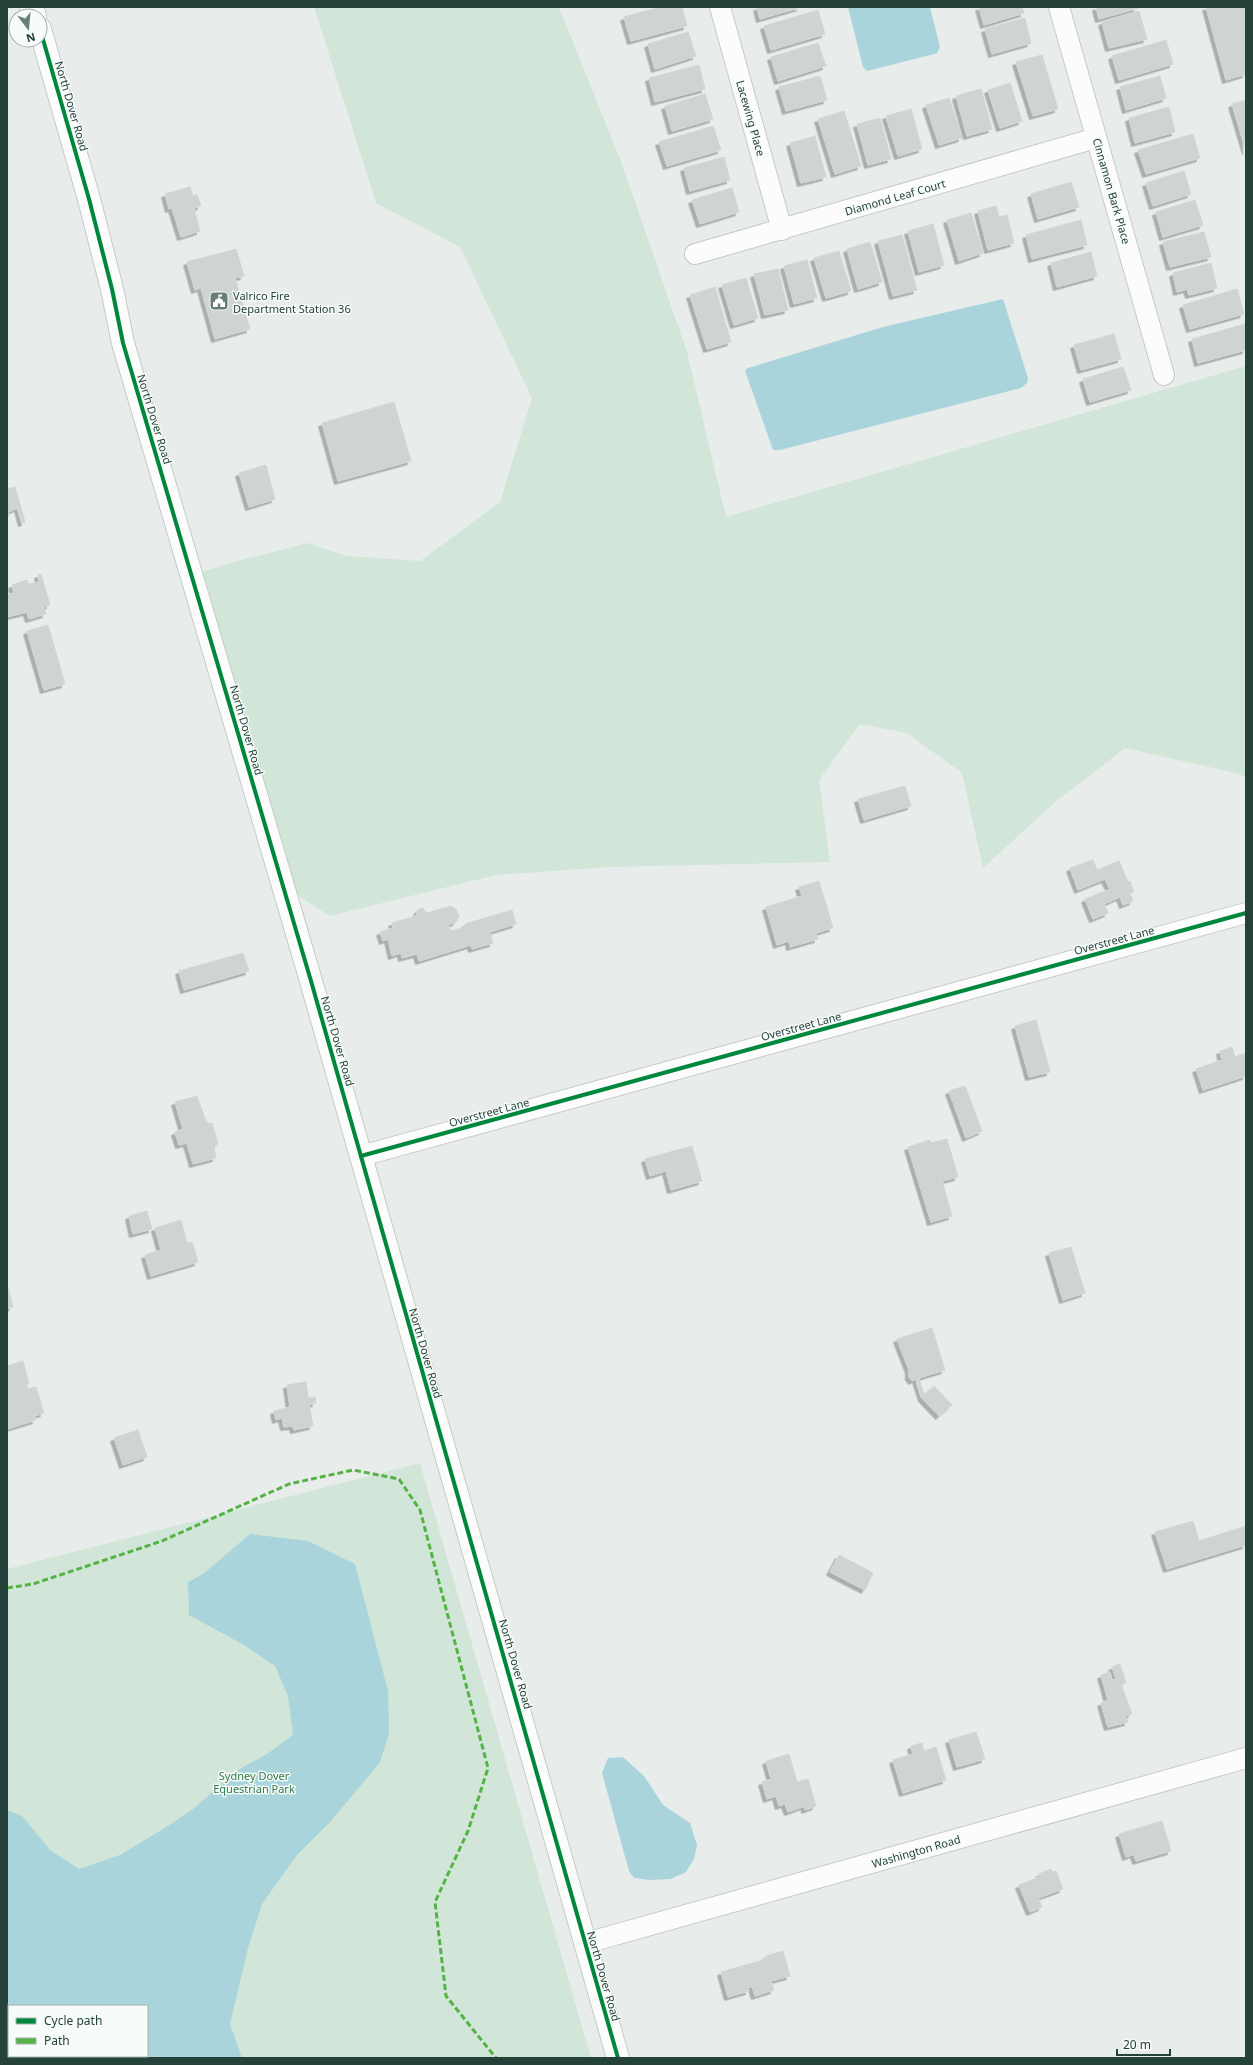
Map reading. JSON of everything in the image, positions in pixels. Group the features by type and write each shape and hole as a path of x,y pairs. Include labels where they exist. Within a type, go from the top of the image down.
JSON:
{"street":[{"name":"Lacewing Place","path":"720,7 782,230"},
{"name":"Cinnamon Bark Place","path":"1059,7 1164,375"},
{"name":"North Dover Road","path":"45,48 89,199 112,289 122,343 312,982 618,2058"},
{"name":"Diamond Leaf Court","path":"695,254 1096,138"},
{"name":"Overstreet Lane","path":"361,1156 1246,913"},
{"name":"Washington Road","path":"586,1943 1246,1758"}],"green space":[{"path":"314,7 559,7 622,164 687,352 726,517 1246,366 1246,779 1240,774 1125,748 1053,804 983,868 962,773 907,733 860,724 819,780 830,862 609,867 496,875 330,916 295,894 201,574 205,571 223,565 307,543 347,556 420,561 500,502 532,398 460,247 376,203"},
{"name":"Sydney Dover Equestrian Park","path":"420,1463 591,2058 7,2058 7,1569"}],"water":[{"path":"848,7 930,7 940,47 937,53 867,71 863,67"},
{"path":"1003,299 1028,378 1027,383 1021,388 780,450 773,450 745,371 748,368 883,327"},
{"path":"250,1534 308,1541 355,1564 388,1691 389,1734 380,1762 331,1821 297,1855 262,1904 248,1948 230,2024 242,2058 7,2058 7,1810 22,1816 50,1850 79,1869 120,1855 168,1826 193,1809 236,1771 267,1754 293,1735 288,1696 275,1666 244,1645 189,1615 188,1582 203,1574"},
{"path":"623,1757 644,1776 663,1805 690,1823 697,1845 694,1859 686,1872 671,1879 650,1880 634,1878 629,1871 602,1773 608,1758"}],"building":[{"path":"661,7 682,7 687,26 631,41 624,17"},
{"path":"757,7 801,7 760,19"},
{"path":"979,7 1022,7 1024,13 984,25"},
{"path":"1096,7 1137,7 1138,8 1099,19"},
{"path":"1206,7 1246,7 1246,74 1226,80"},
{"path":"818,10 825,34 771,50 764,26"},
{"path":"1139,11 1147,39 1109,48 1102,22"},
{"path":"1025,18 1031,43 992,54 985,29"},
{"path":"688,32 696,56 655,69 648,44"},
{"path":"1166,40 1173,64 1119,80 1112,56"},
{"path":"818,43 826,66 778,81 771,57"},
{"path":"1042,55 1058,109 1033,116 1016,62"},
{"path":"699,65 705,89 655,102 649,78"},
{"path":"820,76 827,100 786,111 779,87"},
{"path":"1160,76 1166,98 1126,110 1120,87"},
{"path":"1010,83 1022,121 1000,128 988,90"},
{"path":"981,89 992,129 967,136 956,96"},
{"path":"705,94 713,119 672,131 665,106"},
{"path":"949,98 962,138 939,145 926,105"},
{"path":"1246,100 1246,151 1232,104"},
{"path":"1169,107 1175,132 1135,143 1129,118"},
{"path":"911,109 922,149 898,156 886,116"},
{"path":"844,111 861,166 835,174 818,119"},
{"path":"880,118 891,159 868,165 857,124"},
{"path":"713,126 721,150 667,166 659,142"},
{"path":"1193,134 1200,158 1146,174 1138,150"},
{"path":"815,136 826,177 801,183 790,143"},
{"path":"724,157 730,180 690,191 684,168"},
{"path":"1184,171 1191,194 1153,206 1146,183"},
{"path":"1071,182 1079,207 1038,219 1031,194"},
{"path":"190,187 193,196 197,195 201,206 194,208 200,231 181,237 172,208 169,209 165,194"},
{"path":"732,188 739,212 700,224 692,200"},
{"path":"1195,200 1203,225 1163,237 1156,212"},
{"path":"996,206 999,217 1007,215 1014,243 988,250 978,211"},
{"path":"971,213 983,253 959,261 947,220"},
{"path":"1081,220 1087,245 1032,259 1026,235"},
{"path":"933,224 944,265 919,272 908,231"},
{"path":"1204,232 1211,257 1170,267 1163,242"},
{"path":"902,235 917,290 893,296 878,241"},
{"path":"870,242 882,282 858,289 847,249"},
{"path":"236,249 244,276 235,278 250,329 215,339 201,288 195,290 187,262"},
{"path":"839,251 851,291 826,298 814,258"},
{"path":"1091,252 1097,276 1057,287 1051,263"},
{"path":"807,260 817,298 794,304 784,266"},
{"path":"1211,263 1217,288 1189,295 1187,289 1177,292 1173,273"},
{"path":"778,269 788,310 765,315 754,274"},
{"path":"746,278 758,318 734,325 722,285"},
{"path":"715,287 731,342 707,349 690,295"},
{"path":"1237,289 1244,314 1190,329 1183,305"},
{"path":"1245,324 1246,350 1198,363 1192,339"},
{"path":"1114,334 1121,359 1081,370 1074,345"},
{"path":"1123,367 1131,390 1090,402 1083,379"},
{"path":"394,402 411,461 338,481 322,423"},
{"path":"266,465 275,499 249,507 239,473"},
{"path":"15,487 25,522 22,523 18,508 8,512 9,516 7,517 7,489"},
{"path":"41,574 50,605 44,607 46,614 29,619 27,612 7,617 7,595 14,593 12,585 27,580 28,584 40,582 38,575"},
{"path":"48,625 65,684 44,690 27,631"},
{"path":"905,786 911,806 864,820 858,799"},
{"path":"1093,860 1097,870 1119,861 1134,892 1130,893 1133,901 1123,905 1120,897 1104,904 1108,913 1093,919 1085,899 1110,889 1105,879 1078,890 1070,868"},
{"path":"819,881 833,928 816,933 818,939 790,947 789,941 777,945 766,907 802,896 799,887"},
{"path":"451,906 456,909 459,917 456,922 448,925 450,931 466,927 465,924 512,910 516,924 490,932 493,943 472,949 471,945 419,961 417,954 402,958 401,953 392,956 388,939 383,941 380,932 393,928 392,923 416,916 418,910 422,908 427,913"},
{"path":"243,953 249,971 184,990 179,971"},
{"path":"1036,1020 1050,1072 1029,1077 1015,1026"},
{"path":"1232,1047 1235,1057 1246,1053 1246,1076 1203,1090 1196,1069 1222,1060 1220,1051"},
{"path":"965,1086 982,1131 966,1138 949,1091"},
{"path":"197,1096 206,1121 208,1124 212,1123 218,1144 214,1146 216,1158 193,1164 187,1143 179,1145 175,1132 183,1129 175,1102"},
{"path":"947,1139 958,1177 942,1181 952,1216 931,1222 908,1147 930,1140 931,1143"},
{"path":"692,1146 702,1181 671,1190 666,1171 650,1176 645,1159"},
{"path":"147,1211 152,1229 133,1234 129,1216"},
{"path":"181,1220 187,1243 192,1242 198,1262 151,1276 145,1255 161,1250 155,1228"},
{"path":"1071,1247 1085,1293 1063,1300 1049,1253"},
{"path":"7,1284 13,1307 7,1308"},
{"path":"932,1328 945,1370 919,1378 924,1395 934,1386 952,1405 939,1416 922,1398 916,1379 912,1381 909,1377 909,1370 897,1339"},
{"path":"23,1361 29,1384 26,1385 28,1389 36,1387 44,1413 35,1416 36,1420 7,1429 7,1366"},
{"path":"306,1382 308,1398 315,1397 316,1403 309,1404 313,1426 294,1430 293,1426 284,1427 282,1418 276,1420 274,1411 290,1407 287,1385"},
{"path":"138,1430 147,1457 123,1465 114,1438"},
{"path":"1193,1521 1199,1541 1246,1526 1246,1545 1167,1569 1155,1532"},
{"path":"839,1555 873,1573 865,1590 830,1572"},
{"path":"1120,1664 1126,1683 1121,1684 1132,1714 1126,1716 1128,1722 1108,1727 1101,1703 1108,1700 1101,1675 1110,1672 1112,1680 1116,1679 1112,1667"},
{"path":"976,1732 985,1759 957,1767 949,1740"},
{"path":"922,1743 924,1751 936,1747 946,1780 903,1793 893,1760 913,1754 911,1746"},
{"path":"789,1754 797,1782 808,1779 816,1806 805,1810 805,1806 788,1812 785,1804 779,1806 776,1796 767,1799 762,1782 771,1779 766,1761"},
{"path":"1162,1821 1171,1851 1136,1861 1134,1854 1126,1857 1119,1834"},
{"path":"1051,1869 1052,1872 1056,1871 1063,1889 1038,1898 1042,1907 1030,1912 1019,1885 1040,1877 1039,1874"},
{"path":"783,1951 790,1976 771,1981 774,1990 755,1996 752,1986 748,1988 749,1991 728,1997 721,1972 767,1959 766,1956"}],"marked path":[{"path":"7,1588 33,1584 162,1541 289,1484 353,1470 399,1479 420,1510 488,1768 468,1831 435,1902 446,1996 496,2058"}],"cycle path":[{"path":"45,48 89,199 112,289 123,343 311,981 618,2058"},
{"path":"361,1156 1246,913"}],"place":[{"name":"Valrico Fire Department Station 36","path":"219,301"}]}
